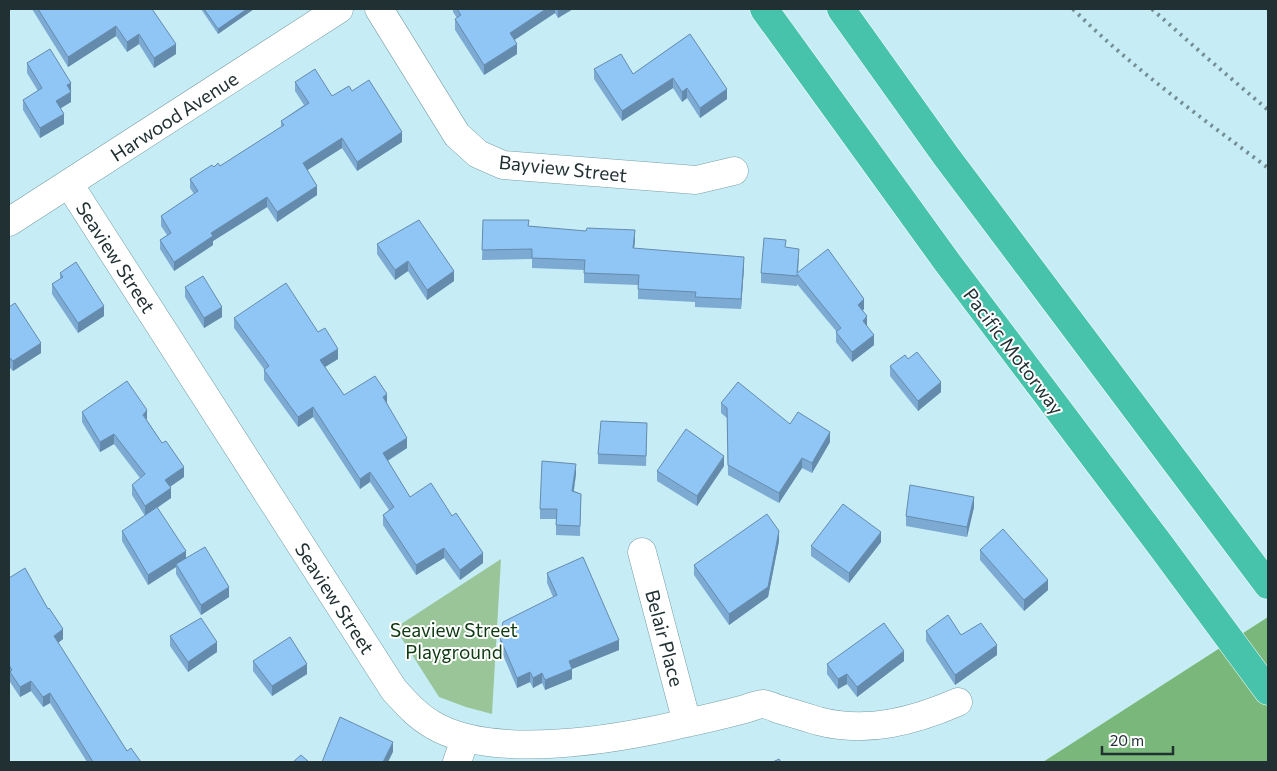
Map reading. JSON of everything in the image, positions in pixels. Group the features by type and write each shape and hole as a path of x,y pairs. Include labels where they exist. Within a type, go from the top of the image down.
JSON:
{"highway":[{"name":"Pacific Motorway","path":"764,9 947,262 1268,691"},
{"path":"841,9 946,156 1268,585"}],"street":[{"name":"Bayview Street","path":"379,9 457,135 478,154 503,165 696,180 734,171"},
{"name":"Harwood Avenue","path":"9,222 329,12"},
{"name":"Seaview Street","path":"69,184 394,690 413,711 434,726 461,751 504,744 592,741 643,733 763,704 821,721 857,726 884,725 927,715 958,702"},
{"name":"Belair Place","path":"642,552 687,723"}],"green space":[{"name":"Seaview Street Playground","path":"501,559 492,714 439,697 395,628"},
{"path":"1268,617 1268,762 1043,762"}],"building":[{"path":"38,9 152,9 176,44 154,58 139,34 127,42 116,26 68,57"},
{"path":"204,9 247,9 218,29"},
{"path":"457,9 546,9 510,33 517,44 484,65 455,19 461,15"},
{"path":"690,34 727,89 700,108 687,88 682,92 673,78 622,111 594,69 621,54 633,74"},
{"path":"50,49 71,83 67,85 71,92 56,101 64,114 40,128 23,100 42,88 27,63"},
{"path":"315,69 332,96 349,86 352,91 369,80 402,132 357,162 342,138 303,163 317,186 277,212 267,197 211,233 213,236 174,262 160,240 171,233 161,216 198,191 190,179 212,165 214,167 218,163 220,166 284,125 281,121 309,103 295,82"},
{"path":"419,220 454,271 427,290 408,261 395,270 377,244"},
{"path":"483,220 529,220 528,226 586,231 587,228 635,230 633,248 744,257 741,299 695,297 696,292 638,289 639,275 584,273 585,260 532,258 532,249 482,250"},
{"path":"764,238 786,240 785,247 799,249 797,273 828,249 864,299 858,305 867,316 863,321 874,335 852,352 836,332 841,328 797,274 797,276 761,273"},
{"path":"76,262 104,306 78,323 52,284 63,277 60,273"},
{"path":"203,276 222,307 204,318 185,287"},
{"path":"286,283 318,332 325,328 338,349 320,360 344,395 375,376 387,394 383,397 407,438 383,453 410,497 431,483 452,516 456,513 483,553 460,570 444,548 416,565 383,515 394,507 370,472 360,479 313,407 298,417 264,370 269,366 234,318"},
{"path":"15,303 41,343 13,361 9,359 9,307"},
{"path":"917,352 941,382 918,401 890,366 905,355 908,359"},
{"path":"127,381 147,410 143,415 162,443 166,441 184,467 165,480 171,488 145,506 132,485 145,474 114,434 100,442 82,412"},
{"path":"738,382 790,424 798,412 830,432 812,463 802,458 779,493 728,465 727,408 721,403"},
{"path":"601,421 647,423 646,456 598,454"},
{"path":"686,429 724,456 697,496 657,471"},
{"path":"542,461 576,464 572,491 581,494 580,526 556,525 557,509 540,509"},
{"path":"910,485 974,497 967,527 906,516"},
{"path":"843,504 881,532 849,573 811,546"},
{"path":"157,507 186,551 148,575 122,531"},
{"path":"767,514 779,531 768,587 729,614 694,565"},
{"path":"1003,529 1048,580 1024,600 980,550"},
{"path":"205,547 229,587 201,605 176,564"},
{"path":"583,557 619,640 569,661 572,669 545,680 542,673 533,678 530,672 517,678 500,638 503,622 557,595 547,573"},
{"path":"25,568 48,609 63,629 54,636 127,751 131,748 141,762 93,762 50,693 43,697 31,681 20,687 10,672 12,670 9,665 9,578"},
{"path":"948,615 961,635 981,623 997,645 955,675 926,631"},
{"path":"201,618 217,642 188,662 170,636"},
{"path":"884,623 904,651 857,687 847,674 838,679 827,664"},
{"path":"290,637 307,664 272,686 253,661"},
{"path":"340,717 393,742 383,762 322,762"},
{"path":"301,755 309,762 293,762"}],"railway":[{"path":"1073,9 1143,72 1268,168"},
{"path":"1152,9 1268,110"}]}
